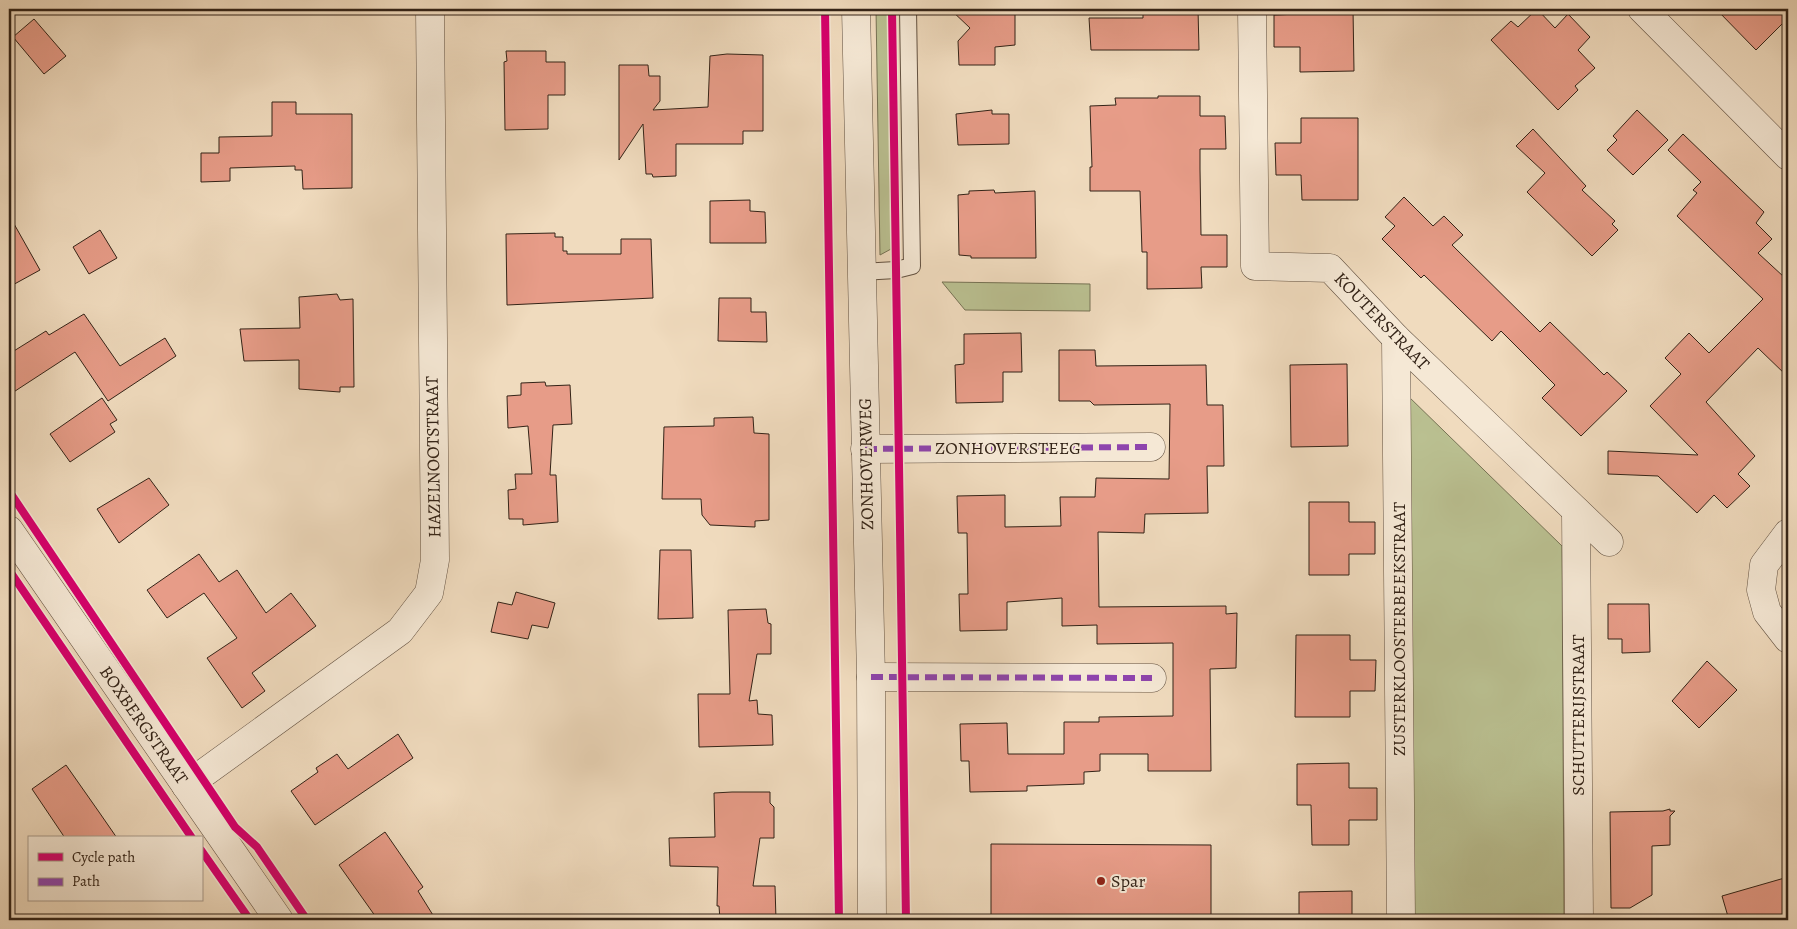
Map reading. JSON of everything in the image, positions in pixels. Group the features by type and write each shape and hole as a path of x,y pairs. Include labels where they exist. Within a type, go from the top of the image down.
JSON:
{"street":[{"name":"HAZELNOOTSTRAAT","path":"186,786 400,631 429,592 435,560 430,9"},
{"name":"ZONHOVERWEG","path":"856,9 871,677 872,920"},
{"name":"KOUTERSTRAAT","path":"1252,9 1255,266 1330,268 1396,338 1609,542"},
{"path":"1642,9 1788,156"},
{"name":"ZUSTERKLOOSTERBEEKSTRAAT","path":"1396,338 1401,920"},
{"name":"ZONHOVERSTEEG","path":"865,448 1151,447"},
{"name":"SCHUTTERIJSTRAAT","path":"1576,511 1579,920"},
{"name":"BOXBERGSTRAAT","path":"9,530 279,920"},
{"path":"1788,533 1764,565 1761,590 1767,612 1788,639"},
{"path":"871,677 1152,678"}],"lane":[{"path":"861,272 896,270 912,266 908,9"}],"green space":[{"path":"876,9 888,9 891,249 880,255"},
{"path":"942,282 1090,284 1090,311 965,310"},
{"path":"1407,395 1562,546 1564,920 1412,920"}],"building":[{"path":"950,9 1015,10 1015,45 995,47 995,65 959,65 958,41 970,28"},
{"path":"1143,9 1198,9 1199,50 1091,50 1089,18 1143,18"},
{"path":"1300,9 1353,9 1354,71 1300,72 1300,47 1274,47 1274,15 1300,14"},
{"path":"1537,9 1555,28 1568,14 1590,37 1578,50 1595,68 1575,86 1578,90 1558,110 1491,40 1511,21 1518,27"},
{"path":"1716,9 1788,9 1788,18 1756,50"},
{"path":"34,19 66,56 44,74 13,37"},
{"path":"506,51 546,51 546,62 565,62 565,95 548,95 548,129 505,130 504,62 507,61"},
{"path":"727,54 763,55 763,131 743,131 743,144 676,144 676,176 653,177 652,174 646,174 643,124 619,160 619,65 648,65 649,76 660,76 660,101 653,110 708,107 710,56"},
{"path":"1158,96 1200,96 1200,116 1225,116 1226,149 1200,149 1200,169 1201,235 1227,235 1227,267 1201,267 1202,288 1147,289 1147,252 1142,252 1140,191 1090,191 1090,167 1092,167 1090,106 1116,105 1115,98 1158,98"},
{"path":"272,102 296,102 296,114 352,114 352,188 303,189 302,170 295,170 295,166 230,168 230,181 201,182 201,153 219,153 219,137 272,136"},
{"path":"992,110 992,114 1009,114 1009,144 958,145 956,114"},
{"path":"1637,110 1668,140 1633,175 1607,150 1617,140 1613,136"},
{"path":"1301,118 1358,118 1358,200 1302,200 1301,175 1276,175 1275,143 1301,143"},
{"path":"1533,129 1586,186 1582,190 1615,221 1612,224 1618,230 1592,256 1527,192 1545,173 1516,146"},
{"path":"1683,134 1764,212 1756,223 1772,239 1758,253 1784,277 1788,272 1788,377 1758,348 1706,402 1755,456 1738,474 1750,486 1727,508 1714,495 1697,513 1658,476 1608,474 1608,451 1698,455 1650,406 1681,374 1665,358 1689,333 1709,353 1763,299 1677,216 1697,193 1693,190 1701,182 1668,150"},
{"path":"994,190 995,193 1035,191 1036,258 971,258 971,256 959,255 958,195 969,194 969,191"},
{"path":"1404,197 1433,226 1444,216 1463,235 1452,245 1540,332 1550,322 1604,375 1607,372 1627,391 1581,436 1542,398 1555,385 1501,331 1492,341 1424,275 1421,278 1382,239 1395,226 1385,217"},
{"path":"750,200 750,211 765,212 766,243 710,243 710,201"},
{"path":"9,215 40,270 9,287"},
{"path":"100,230 117,258 89,274 73,247"},
{"path":"555,233 555,237 563,237 563,251 567,251 567,254 621,254 621,239 651,239 653,298 507,305 506,234"},
{"path":"337,294 340,300 353,299 354,387 340,387 340,392 299,389 299,360 244,361 240,329 300,328 299,297"},
{"path":"719,298 751,298 751,312 766,312 767,342 718,341"},
{"path":"84,314 120,366 165,338 176,356 108,401 75,352 9,395 9,354 46,331 49,335"},
{"path":"1021,333 1022,372 1003,372 1003,402 956,403 955,365 964,364 964,334"},
{"path":"1059,350 1095,350 1096,366 1206,365 1207,405 1223,405 1224,466 1207,466 1208,513 1145,514 1144,533 1098,532 1099,607 1226,606 1226,614 1237,613 1236,668 1210,669 1211,771 1148,771 1148,754 1100,754 1100,771 1084,772 1084,784 1027,786 1027,791 970,792 969,761 961,761 960,724 1007,723 1008,754 1064,754 1064,722 1099,722 1099,717 1173,716 1173,643 1097,644 1097,625 1062,626 1062,598 1007,602 1007,630 960,631 959,594 968,594 967,533 958,533 957,496 1005,495 1005,527 1061,526 1060,497 1095,497 1096,478 1169,479 1170,404 1094,405 1090,401 1059,401"},
{"path":"1347,364 1348,446 1291,447 1290,365"},
{"path":"545,382 546,386 570,385 572,424 553,425 550,475 556,475 558,522 523,525 523,519 509,519 508,490 516,489 515,474 532,474 528,426 508,428 507,396 521,395 521,383"},
{"path":"102,398 117,420 110,424 115,432 70,462 50,434"},
{"path":"753,417 754,433 769,434 769,520 755,521 755,527 710,525 702,515 701,499 662,499 664,427 714,426 714,418"},
{"path":"149,478 169,505 119,543 97,509"},
{"path":"1309,502 1349,502 1349,522 1375,522 1375,554 1349,554 1349,575 1309,575"},
{"path":"660,550 691,550 693,618 658,619"},
{"path":"199,554 219,582 237,570 266,613 291,593 316,626 252,673 265,691 242,708 207,658 237,638 204,593 167,618 147,590"},
{"path":"516,592 555,603 548,628 532,625 528,639 491,632 498,602 512,605"},
{"path":"1608,604 1649,604 1650,652 1622,653 1622,639 1608,639"},
{"path":"766,609 768,623 771,624 771,654 757,654 749,701 757,700 758,714 772,715 773,745 699,747 698,694 730,694 728,610"},
{"path":"1296,635 1350,635 1350,660 1376,660 1375,691 1350,691 1350,717 1295,717"},
{"path":"1707,661 1737,690 1699,728 1672,701"},
{"path":"398,734 413,758 315,825 291,791 318,772 316,768 337,754 348,769"},
{"path":"1349,763 1349,788 1377,788 1377,820 1349,820 1349,845 1312,845 1311,805 1297,805 1297,764"},
{"path":"66,765 116,836 64,836 32,789"},
{"path":"770,792 770,803 774,807 774,838 760,838 753,886 775,886 776,920 720,920 719,906 717,906 718,867 670,866 669,838 715,837 714,793"},
{"path":"1670,809 1670,811 1675,811 1670,816 1670,845 1652,846 1652,895 1630,908 1611,908 1610,812 1663,811"},
{"path":"385,832 423,887 418,891 436,920 378,920 339,865"},
{"name":"Spar","path":"991,844 1211,845 1211,920 991,920"},
{"path":"1788,877 1788,920 1729,920 1722,896"},
{"path":"1352,891 1352,920 1299,920 1299,892"}],"marked path":[{"path":"865,449 1151,447"},
{"path":"871,677 1152,678"}],"cycle path":[{"path":"825,9 839,920"},
{"path":"892,9 906,920"},
{"path":"9,491 235,827 257,847 307,920"},
{"path":"9,570 191,836"},
{"path":"202,851 250,920"}],"place":[{"name":"Spar","path":"1101,881"}]}
